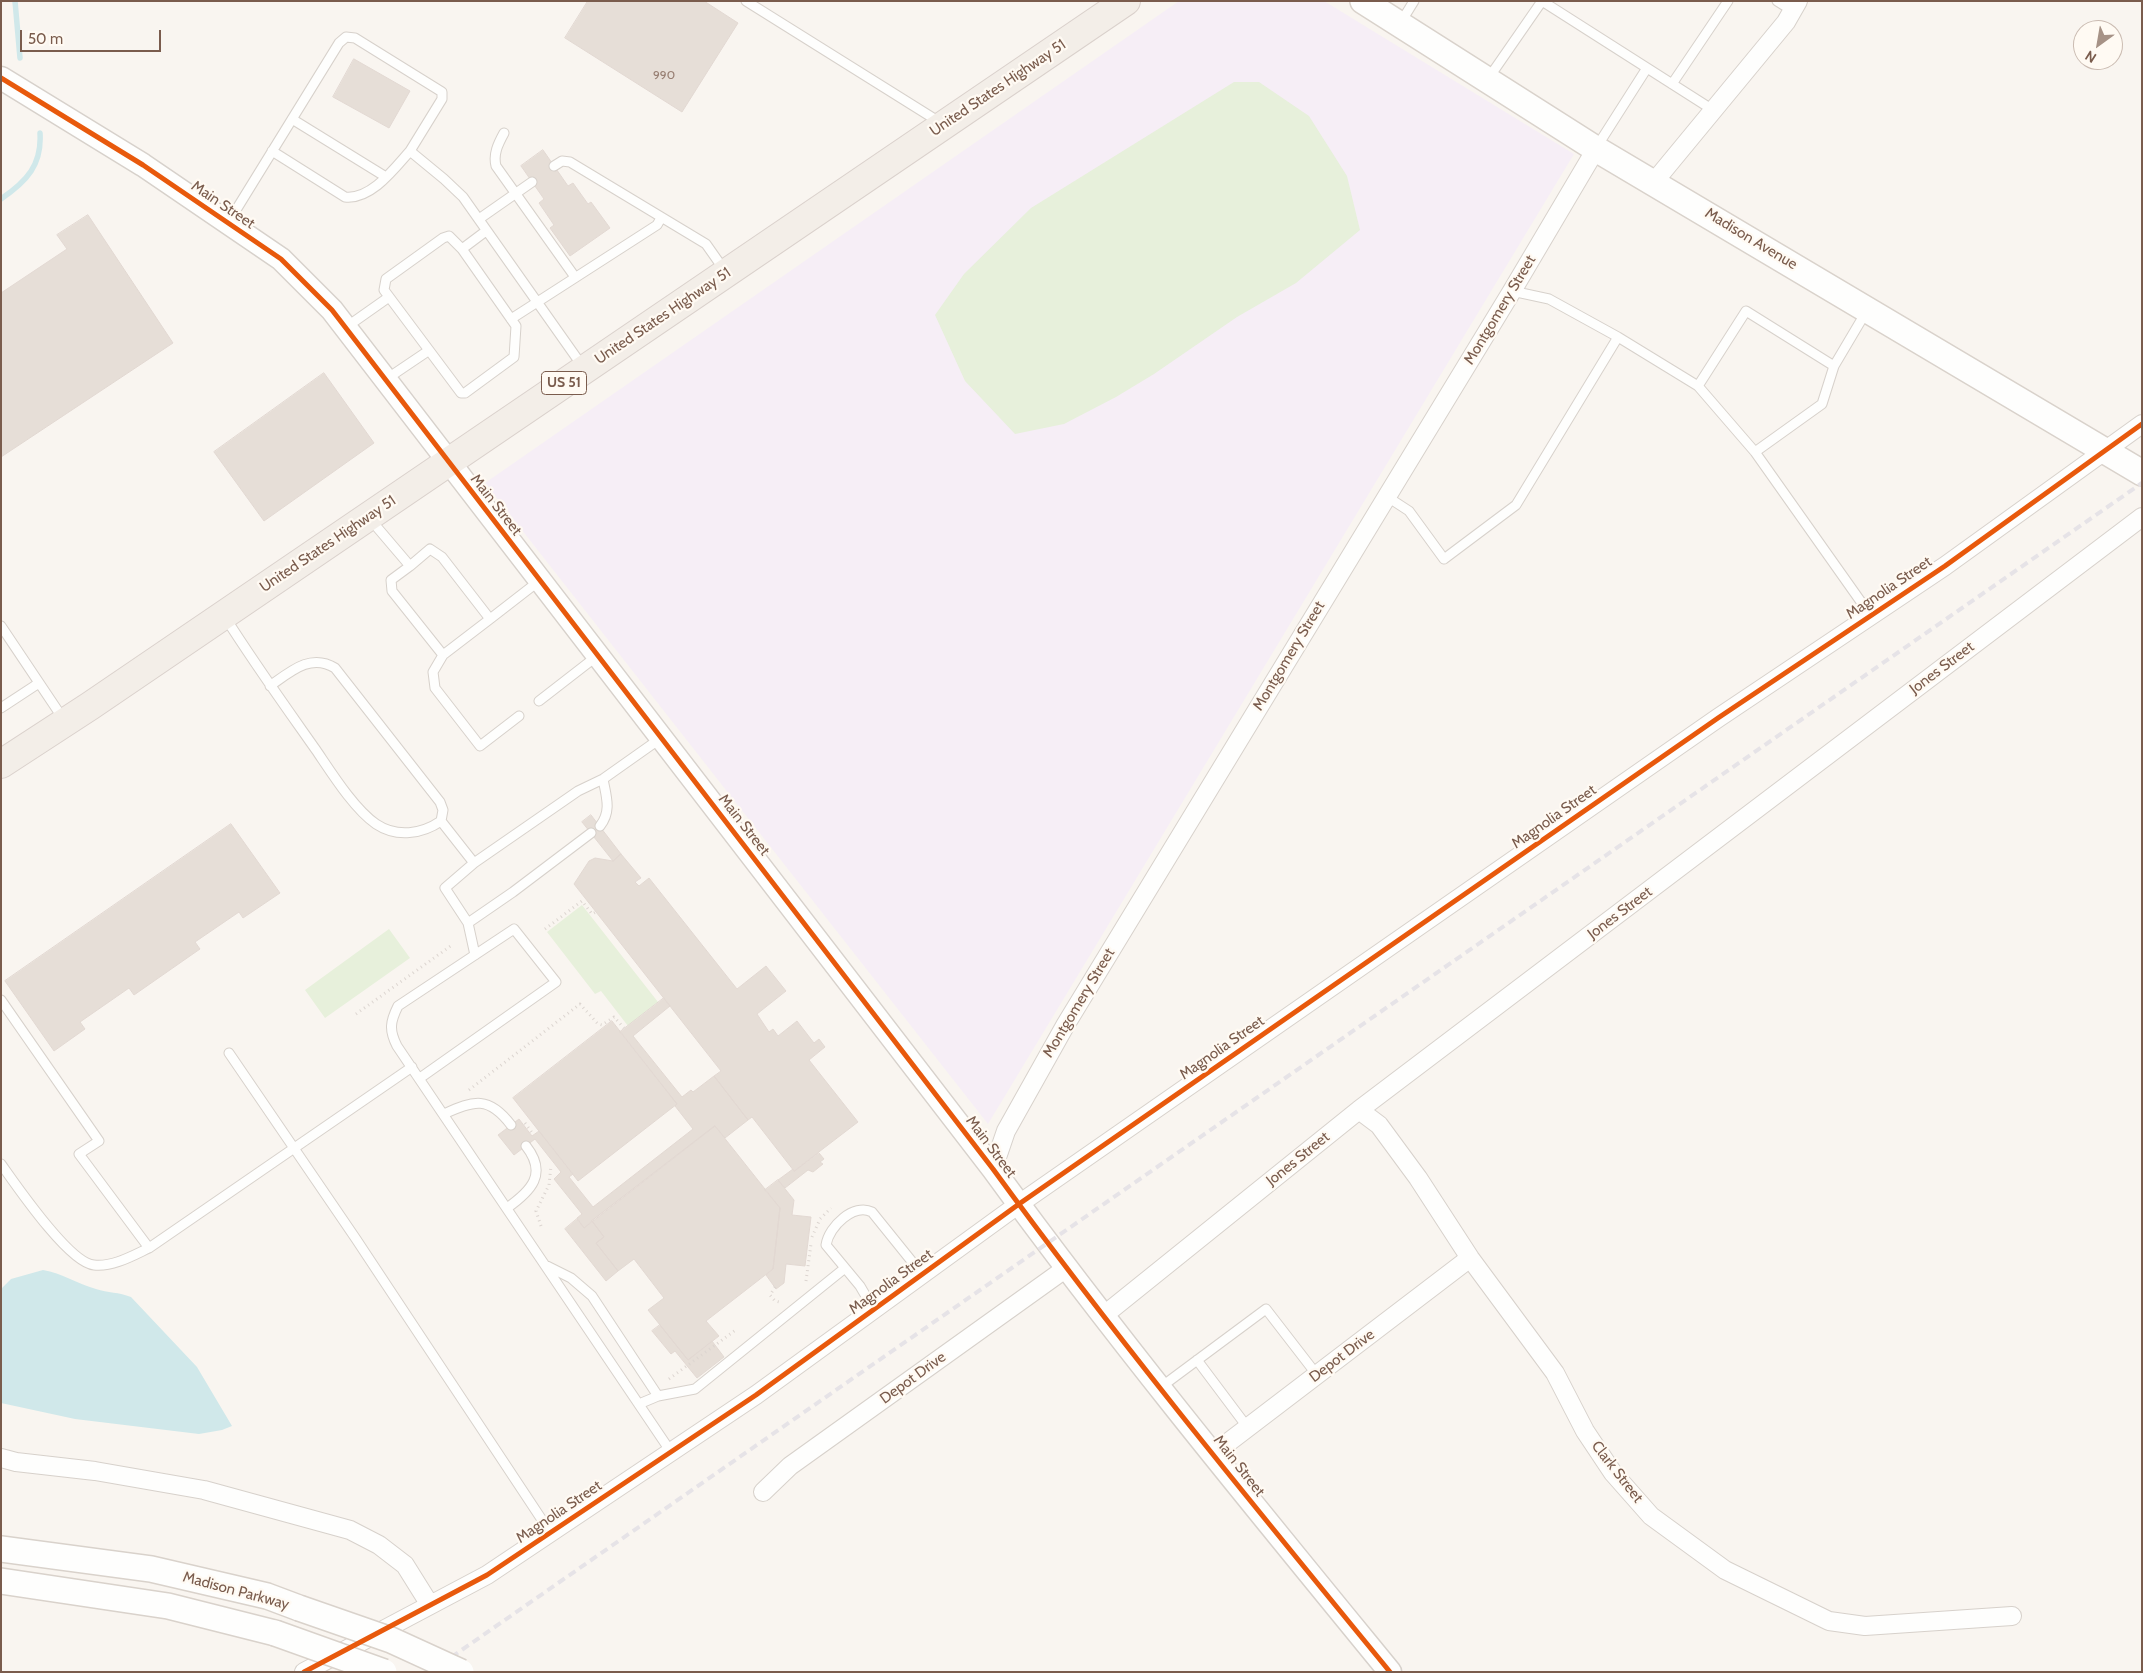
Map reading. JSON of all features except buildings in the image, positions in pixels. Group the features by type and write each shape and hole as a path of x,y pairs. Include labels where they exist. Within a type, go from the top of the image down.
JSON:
{"main road":[{"name":"United States Highway 51","path":"1,764 224,615 1126,1"},
{"name":"Madison Avenue","path":"1363,1 1596,149 1868,308 2142,473"},
{"name":"Madison Parkway","path":"1,1549 151,1570 267,1596 391,1640 461,1672"},
{"name":"Madison Parkway","path":"1,1581 168,1606 275,1633 384,1672"}],"street":[{"path":"1654,182 1780,30 1796,6"},
{"name":"Main Street","path":"1,78 143,165 281,259 332,310 993,1169 1065,1269 1390,1672"},
{"name":"Montgomery Street","path":"993,1169 1006,1131 1066,1024 1512,291 1596,149"},
{"name":"Magnolia Street","path":"304,1672 487,1575 756,1395 1018,1204 1718,718 1945,566 2142,424"},
{"name":"Jones Street","path":"1103,1316 1359,1110 2142,517"},
{"name":"Clark Street","path":"1359,1110 1379,1125 1418,1178 1470,1258 1556,1373 1585,1431 1614,1473 1651,1516 1725,1570 1829,1621 1865,1626 2012,1616"},
{"name":"Depot Drive","path":"1213,1454 1470,1258"},
{"name":"Depot Drive","path":"763,1492 790,1466 1065,1269"},
{"path":"1,1458 16,1462 96,1471 204,1490 350,1530 379,1545 405,1565 430,1605"}],"lane":[{"path":"746,1 944,125"},
{"path":"1399,24 1414,1"},
{"path":"1487,80 1542,1 1714,110"},
{"path":"1672,84 1728,1"},
{"path":"1777,1 1796,6"},
{"path":"228,223 272,151 339,43 346,36 355,38 442,92 442,99 410,151 386,177 362,195 353,198 344,197 272,151"},
{"path":"1596,149 1647,68"},
{"path":"292,119 386,177"},
{"path":"504,134 497,145 494,158 496,166 575,277"},
{"path":"410,151 463,197 584,369"},
{"path":"554,166 562,161 570,162 706,244 726,273"},
{"path":"479,219 532,182"},
{"path":"511,319 536,301 657,225 661,218"},
{"path":"462,249 486,231"},
{"path":"450,236 462,249 516,326 514,357 465,392 457,389 384,290 386,279 443,238 450,236"},
{"path":"1512,291 1549,299 1618,337 1698,386 1754,452 1870,616"},
{"path":"345,328 389,297"},
{"path":"1754,452 1822,404 1834,366 1868,308"},
{"path":"1698,386 1746,311 1834,366"},
{"path":"1386,496 1409,511 1444,559 1516,505 1618,337"},
{"path":"385,381 428,351"},
{"path":"368,517 410,566"},
{"path":"443,655 392,591 391,580 430,549 442,557 490,619"},
{"path":"519,716 480,746 435,688 433,672 443,655 539,581"},
{"path":"224,615 270,686 341,786 377,825 389,831 409,833 420,832 441,821"},
{"path":"1,626 65,722"},
{"path":"539,701 598,656"},
{"path":"270,686 307,663 326,662 335,668 440,802 443,810 441,821 474,863"},
{"path":"1,708 39,683"},
{"path":"475,955 468,923 445,888 474,863 578,791 603,778 661,738"},
{"path":"600,826 606,818 608,808 603,778"},
{"path":"468,923 513,892 591,833"},
{"path":"420,1078 556,982 514,929 398,1006 392,1018 390,1032 412,1067 671,1452"},
{"path":"1,1000 99,1141 80,1154 149,1248"},
{"path":"229,1053 351,1231 550,1532"},
{"path":"1,1164 71,1253 93,1266 117,1263 149,1248 412,1067"},
{"path":"444,1114 475,1102 490,1104 502,1112 511,1125"},
{"path":"507,1208 524,1196 534,1185 537,1169 526,1146"},
{"path":"1,1177 18,1187"},
{"path":"874,1310 860,1286 826,1245 827,1237 831,1230 855,1210 864,1208 872,1212 922,1274"},
{"path":"545,1264 572,1278 588,1291 658,1396"},
{"path":"638,1404 658,1396 695,1389 845,1268"},
{"path":"1160,1387 1266,1309 1317,1375"},
{"path":"1197,1360 1248,1428"}],"path":[{"path":"545,929 582,901 592,914 596,912"},
{"path":"356,1014 452,945"},
{"path":"469,1090 580,1004 598,1024 602,1025 614,1017 624,1028"},
{"path":"804,1284 808,1276 810,1251 816,1226 824,1214 834,1206"},
{"path":"775,1287 770,1295 774,1301 781,1302"},
{"path":"665,1383 737,1329"}],"shaded area":[{"path":"1179,1 1324,1 1574,154 988,1124 485,483"}],"green space":[{"path":"1234,82 1259,82 1309,116 1347,176 1360,230 1296,283 1237,317 1154,374 1116,397 1064,424 1015,434 965,381 935,315 964,274 1031,208"},
{"path":"582,905 658,1002 628,1026 601,991 595,994 547,932"},
{"path":"389,929 410,958 325,1018 305,990"}],"water":[{"path":"43,1270 89,1287 131,1297 197,1367 232,1426 222,1430 199,1434 75,1419 1,1403 1,1289 11,1279"}],"waterway":[{"path":"15,1 20,58"},
{"path":"1,199 18,186 31,171 38,154 40,133"}],"railway":[{"path":"430,1672 2142,483"}],"cycle path":[{"path":"1,78 143,165 281,259 332,310 993,1169 1089,1297 1188,1424 1390,1672"},
{"path":"304,1672 487,1575 756,1395 1019,1204 1718,718 1945,566 2142,424"}]}
